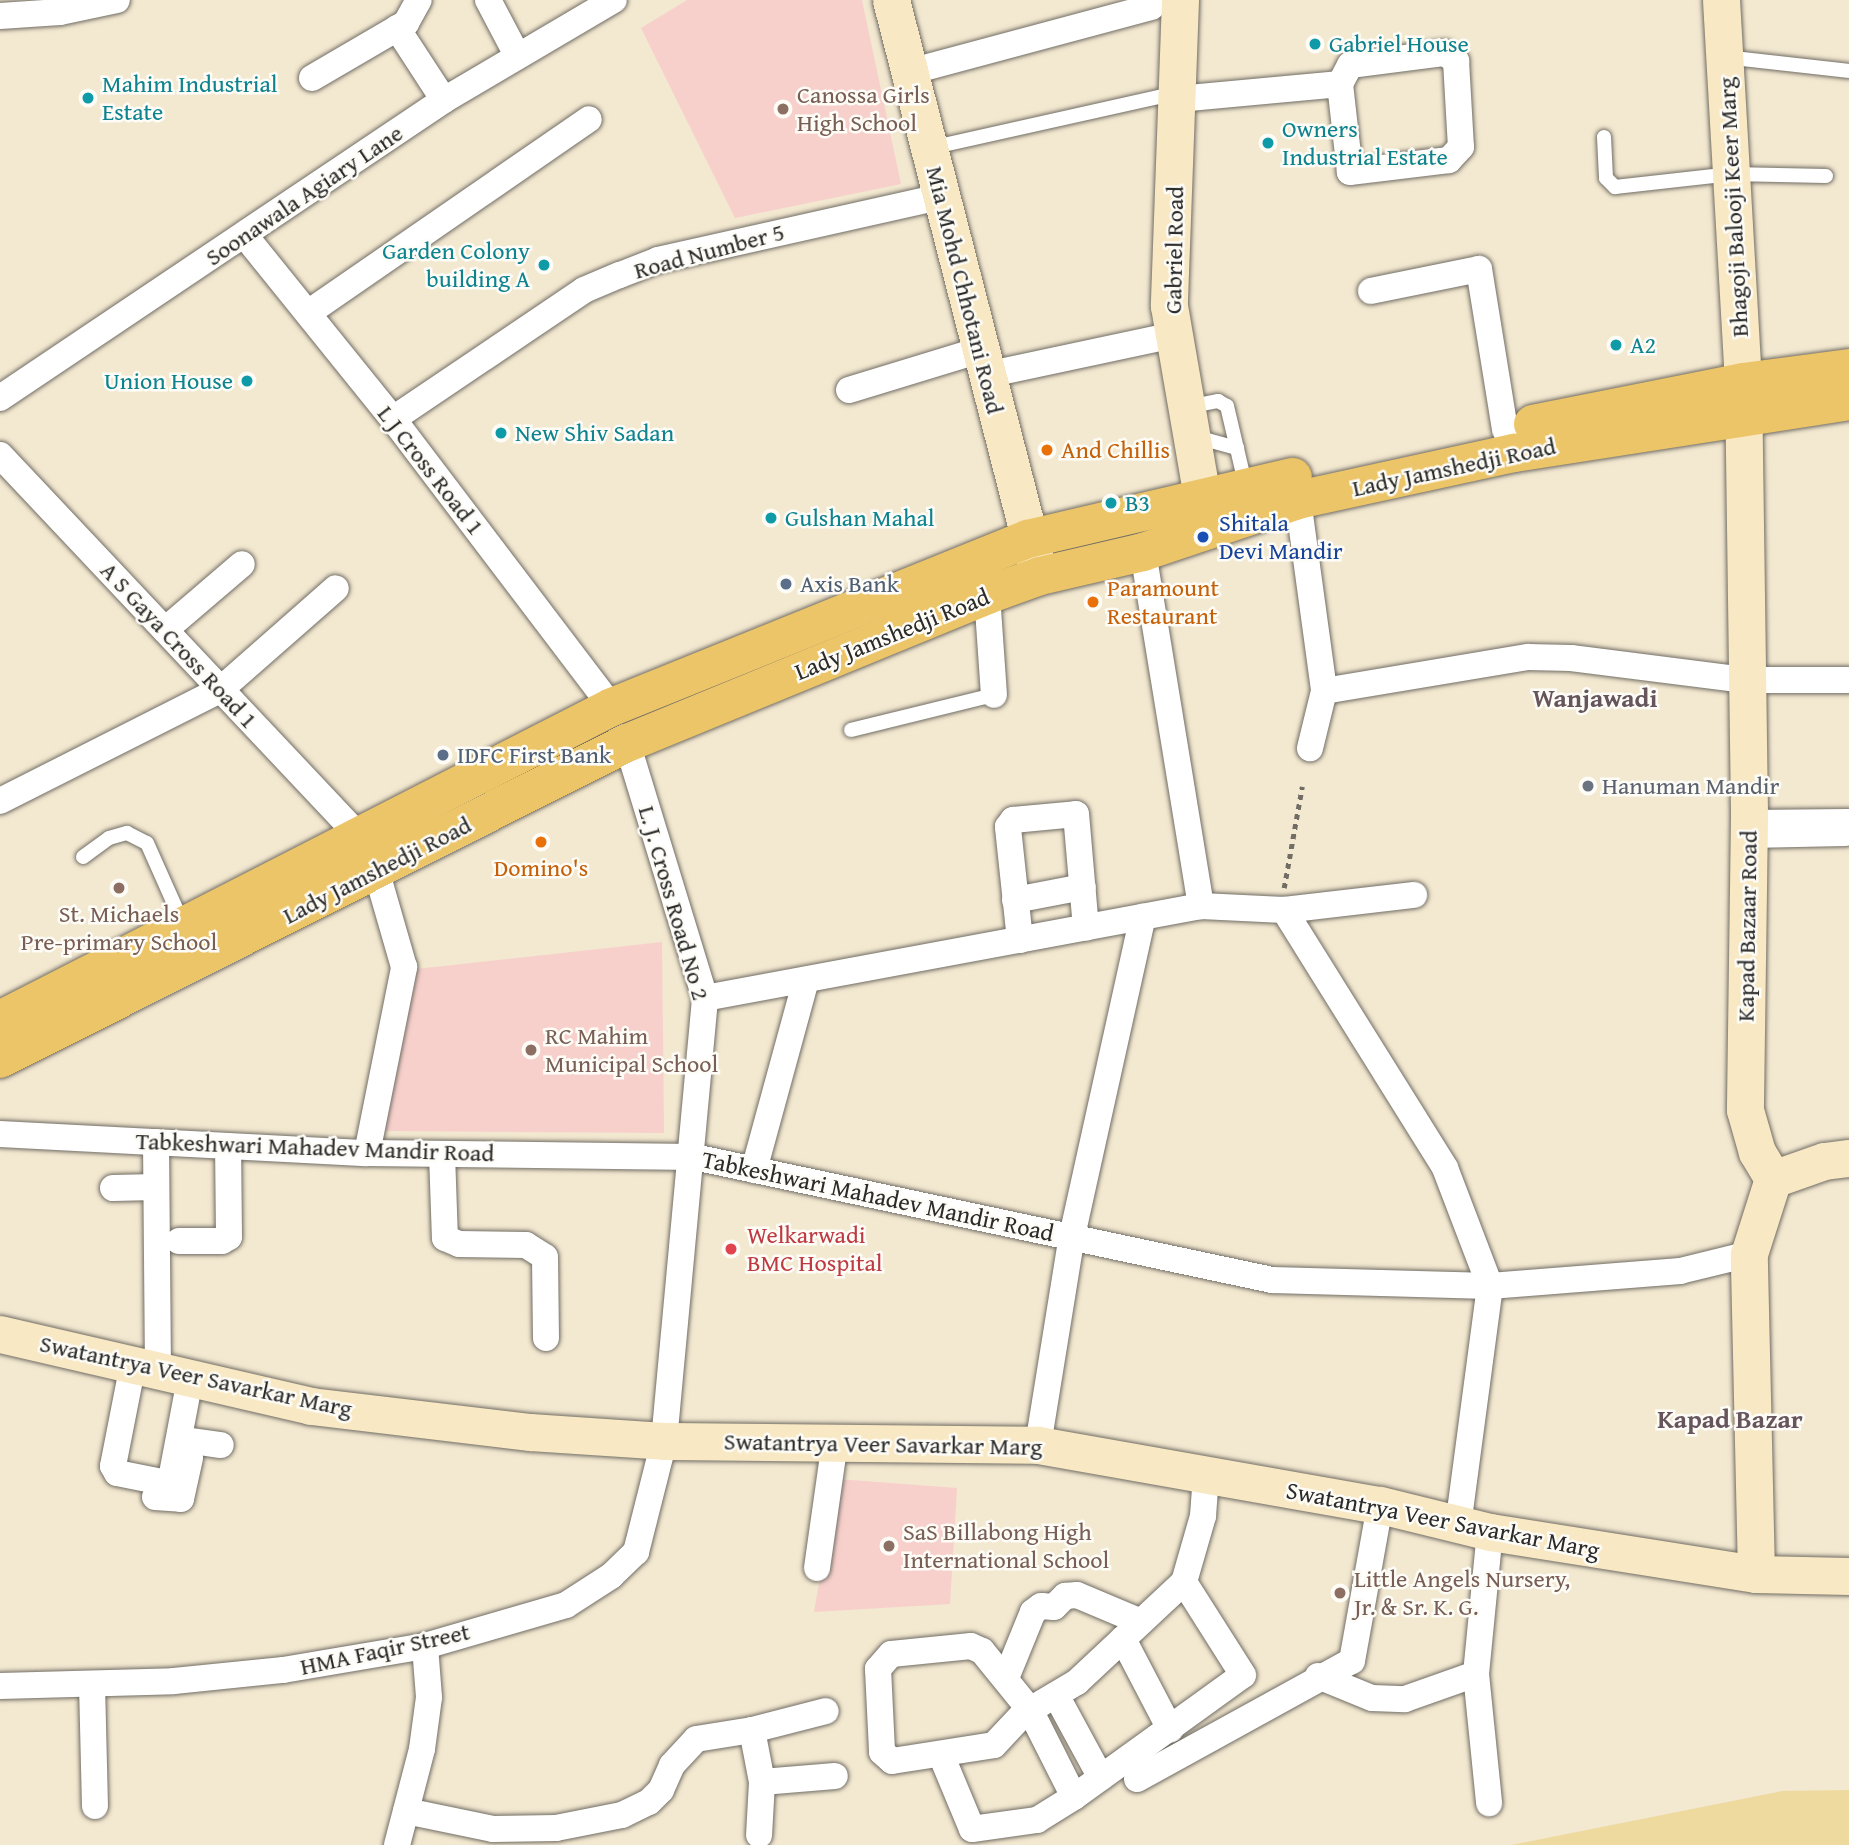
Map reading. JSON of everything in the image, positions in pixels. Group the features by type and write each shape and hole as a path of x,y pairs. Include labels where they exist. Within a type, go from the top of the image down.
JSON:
{"main road":[{"name":"Lady Jamshedji Road","path":"0,1059 627,743 987,595 1040,576 1143,552 1298,500 1514,453 1742,398 1849,368"},
{"name":"Lady Jamshedji Road","path":"0,1020 612,707 1028,539 1505,430 1742,398 1849,401"}],"street":[{"path":"0,16 60,12 117,0"},
{"path":"312,78 406,23 419,0"},
{"path":"488,0 517,55"},
{"name":"Soonawala Agiary Lane","path":"0,398 246,237 443,100 614,0"},
{"name":"Mia Mohd Chhotani Road","path":"891,0 939,197 1040,576"},
{"name":"Bhagoji Balooji Keer Marg","path":"1721,0 1742,398"},
{"path":"909,72 1165,3"},
{"name":"Gabriel Road","path":"1165,3 1178,96 1169,306 1202,498"},
{"path":"397,28 443,100"},
{"path":"1445,53 1456,61 1461,147 1449,160 1350,172 1340,84 1350,65 1445,53"},
{"path":"1178,96 1340,84"},
{"path":"307,313 589,119"},
{"name":"Road Number 5","path":"393,419 562,304 620,275 658,260 939,197"},
{"name":"L J Cross Road 1","path":"246,237 393,419 612,707"},
{"path":"1371,291 1479,269 1505,430"},
{"path":"849,390 983,363 1174,335"},
{"name":"Kapad Bazaar Road","path":"1742,398 1749,826 1745,1110 1757,1152 1773,1179"},
{"name":"A S Gaya Cross Road 1","path":"0,455 358,835"},
{"path":"1298,500 1324,691 1310,748"},
{"path":"1143,552 1201,906"},
{"path":"165,631 242,564"},
{"path":"0,801 220,690 336,587"},
{"path":"987,595 994,695"},
{"path":"1324,691 1528,657 1571,658 1746,680 1849,680"},
{"name":"L. J. Cross Road No 2","path":"627,743 705,998 694,1157 664,1441"},
{"path":"1020,940 1008,827 1013,820 1076,814 1086,928"},
{"path":"1749,826 1847,824"},
{"path":"368,1153 404,967 376,870"},
{"path":"1016,900 1083,887"},
{"path":"705,998 1201,906 1284,910 1415,895"},
{"path":"1284,910 1445,1168 1490,1286 1474,1530 1476,1674 1489,1803"},
{"path":"1038,1445 1072,1236 1143,917"},
{"path":"754,1170 806,980"},
{"name":"Tabkeshwari Mahadev Mandir Road","path":"0,1134 368,1153 694,1157 1072,1236 1224,1273 1272,1280 1490,1286 1680,1271 1749,1254"},
{"path":"155,1497 183,1497 192,1441 171,1374 156,1187 156,1142"},
{"path":"179,1241 222,1241 229,1237 228,1146"},
{"path":"442,1154 446,1238 458,1244 526,1245 545,1256 545,1338"},
{"path":"1756,1574 1749,1254 1773,1179 1824,1161 1849,1158"},
{"path":"113,1188 156,1187"},
{"name":"Swatantrya Veer Savarkar Marg","path":"0,1334 311,1406 530,1432 664,1441 1038,1445 1380,1505 1474,1530 1756,1574 1849,1576"},
{"path":"192,1441 221,1445"},
{"name":"HMA Faqir Street","path":"0,1686 92,1684 283,1670 425,1646 566,1605 611,1576 636,1552 664,1441"},
{"path":"817,1568 835,1441"},
{"path":"1074,1797 1030,1710 982,1651 971,1646 891,1654 882,1660 878,1669 882,1752 892,1761 942,1757 994,1745 1030,1710 1077,1682 1184,1581 1203,1516 1206,1475"},
{"path":"1138,1779 1318,1676 1352,1661 1380,1505"},
{"path":"942,1757 972,1829 1037,1820 1170,1729 1243,1675 1184,1581"},
{"path":"1006,1678 1033,1612 1041,1605 1054,1606 1065,1596 1077,1595 1132,1631 1170,1729"},
{"path":"397,1845 429,1697 425,1646"},
{"path":"1318,1676 1371,1698 1405,1699 1476,1674"},
{"path":"92,1684 95,1806"},
{"path":"1056,1695 1101,1778"},
{"path":"405,1811 493,1829 556,1828 622,1815 649,1802 661,1790 672,1765 696,1738 752,1730 826,1711"},
{"path":"752,1730 762,1783 759,1835"},
{"path":"762,1783 835,1776"}],"lane":[{"path":"1725,57 1849,71"},
{"path":"929,148 1178,96"},
{"path":"1604,137 1606,178 1615,187 1731,174 1826,176"},
{"path":"1189,422 1223,402 1246,488"},
{"path":"1189,422 1237,448"},
{"path":"851,730 994,695"},
{"path":"83,857 108,838 127,833 147,843 184,925"}],"path":[{"path":"1284,910 1302,787"}],"shaded area":[{"name":"Canossa Girls High School","path":"687,0 862,0 901,184 735,218 641,28"},
{"name":"RC Mahim Municipal School","path":"662,942 664,1133 383,1131 416,969"},
{"name":"SaS Billabong High International School","path":"837,1479 957,1488 950,1604 814,1612"}],"sand":[{"path":"1849,1790 1849,1845 1511,1845 1782,1791"}],"place":[{"name":"Gabriel House","path":"1315,44"},
{"name":"Mahim Industrial Estate","path":"88,98"},
{"name":"Canossa Girls High School","path":"783,109"},
{"name":"Owners Industrial Estate","path":"1268,143"},
{"name":"Garden Colony building A","path":"544,265"},
{"name":"A2","path":"1616,345"},
{"name":"Union House","path":"247,381"},
{"name":"New Shiv Sadan","path":"501,433"},
{"name":"And Chillis","path":"1047,450"},
{"name":"B3","path":"1111,503"},
{"name":"Gulshan Mahal","path":"771,518"},
{"name":"Shitala Devi Mandir","path":"1203,537"},
{"name":"Axis Bank","path":"786,584"},
{"name":"Paramount Restaurant","path":"1093,602"},
{"name":"IDFC First Bank","path":"443,755"},
{"name":"Hanuman Mandir","path":"1588,786"},
{"name":"Domino's","path":"541,842"},
{"name":"St. Michaels Pre-primary School","path":"119,888"},
{"name":"RC Mahim Municipal School","path":"531,1050"},
{"name":"Welkarwadi BMC Hospital","path":"731,1249"},
{"name":"SaS Billabong High International School","path":"889,1546"},
{"name":"Little Angels Nursery, Jr. & Sr. K. G.","path":"1340,1593"}],"district":[{"name":"Wanjawadi","path":"1595,698"},
{"name":"Kapad Bazar","path":"1730,1419"}]}
